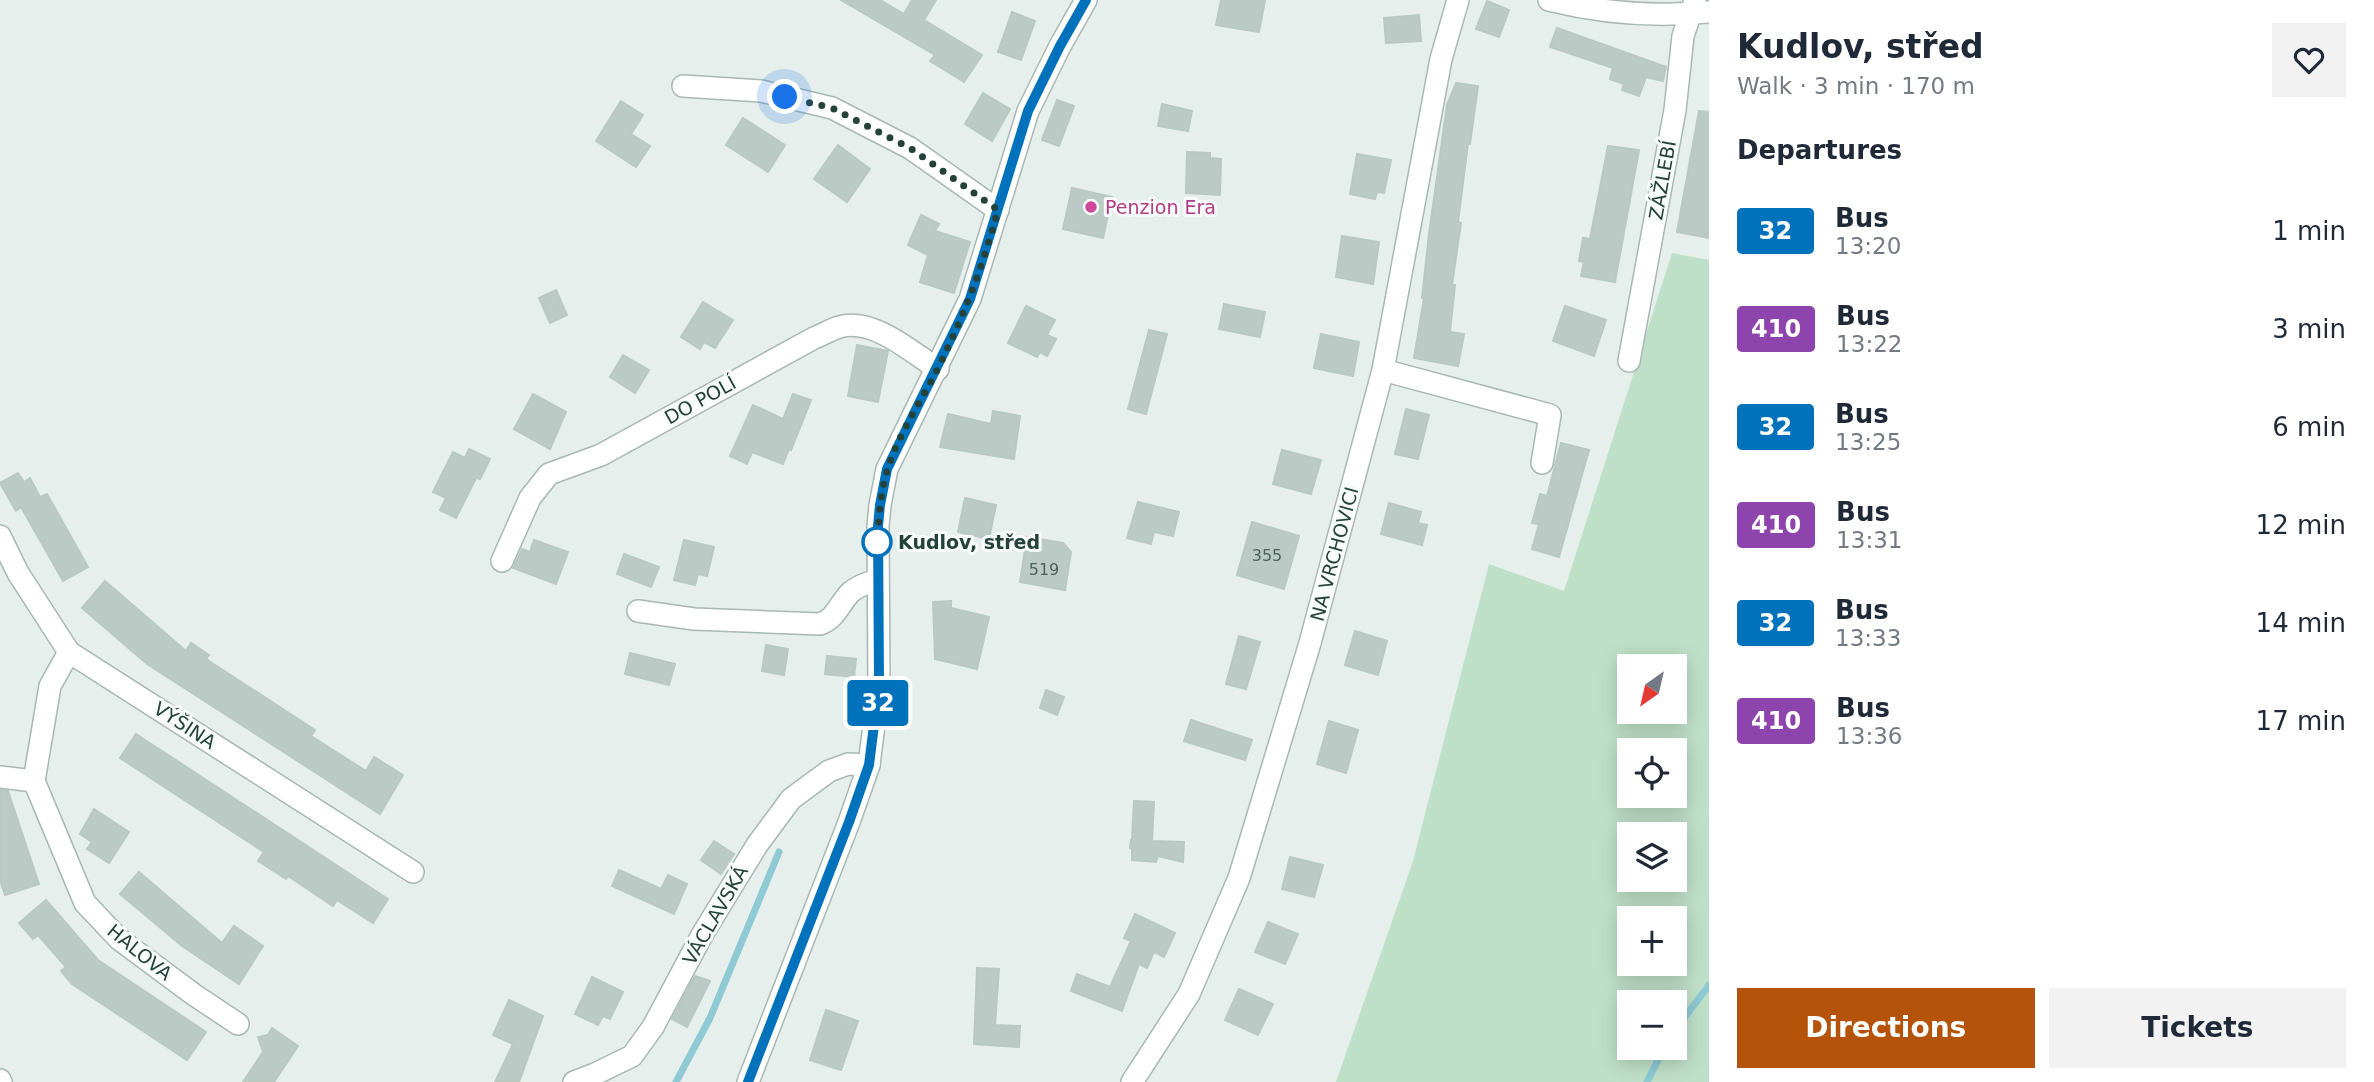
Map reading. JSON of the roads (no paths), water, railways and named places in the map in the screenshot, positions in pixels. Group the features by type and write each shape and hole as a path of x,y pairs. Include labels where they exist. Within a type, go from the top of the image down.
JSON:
{"street":[{"path":"748,1082 869,765 879,685 877,580 880,505 887,469 970,299 1028,111 1086,0"},
{"name":"NA VRCHOVICI","path":"1132,1082 1189,995 1239,878 1310,643 1383,370 1441,59 1458,0"},
{"path":"1549,0 1613,12 1698,9"},
{"name":"ZÁŽLEBÍ","path":"1629,361 1675,110 1683,36 1698,9"},
{"path":"682,86 761,91 832,108 910,148 998,210"},
{"name":"DO POLÍ","path":"502,561 530,498 549,474 601,455 814,338 839,327 867,328 883,334 937,369"},
{"path":"1383,370 1550,415 1542,463"},
{"name":"VÝŠINA","path":"0,536 18,573 69,652 413,872"},
{"path":"638,611 694,619 820,624 828,622 849,593 863,584 877,580"},
{"path":"0,777 34,781 50,686 69,652"},
{"name":"VÁCLAVSKÁ","path":"574,1082 632,1056 653,1027 702,935 757,845 792,799 830,771 848,764 869,765"},
{"name":"HALOVA","path":"34,781 85,903 119,939 238,1024"}],"waterway":[{"path":"676,1082 710,1018 779,852"},
{"path":"1687,1014 1709,985"},
{"path":"1647,1082 1658,1060"}],"place":[{"name":"Penzion Era","path":"1091,207"},
{"name":"Kudlov, střed","path":"877,542"}]}
